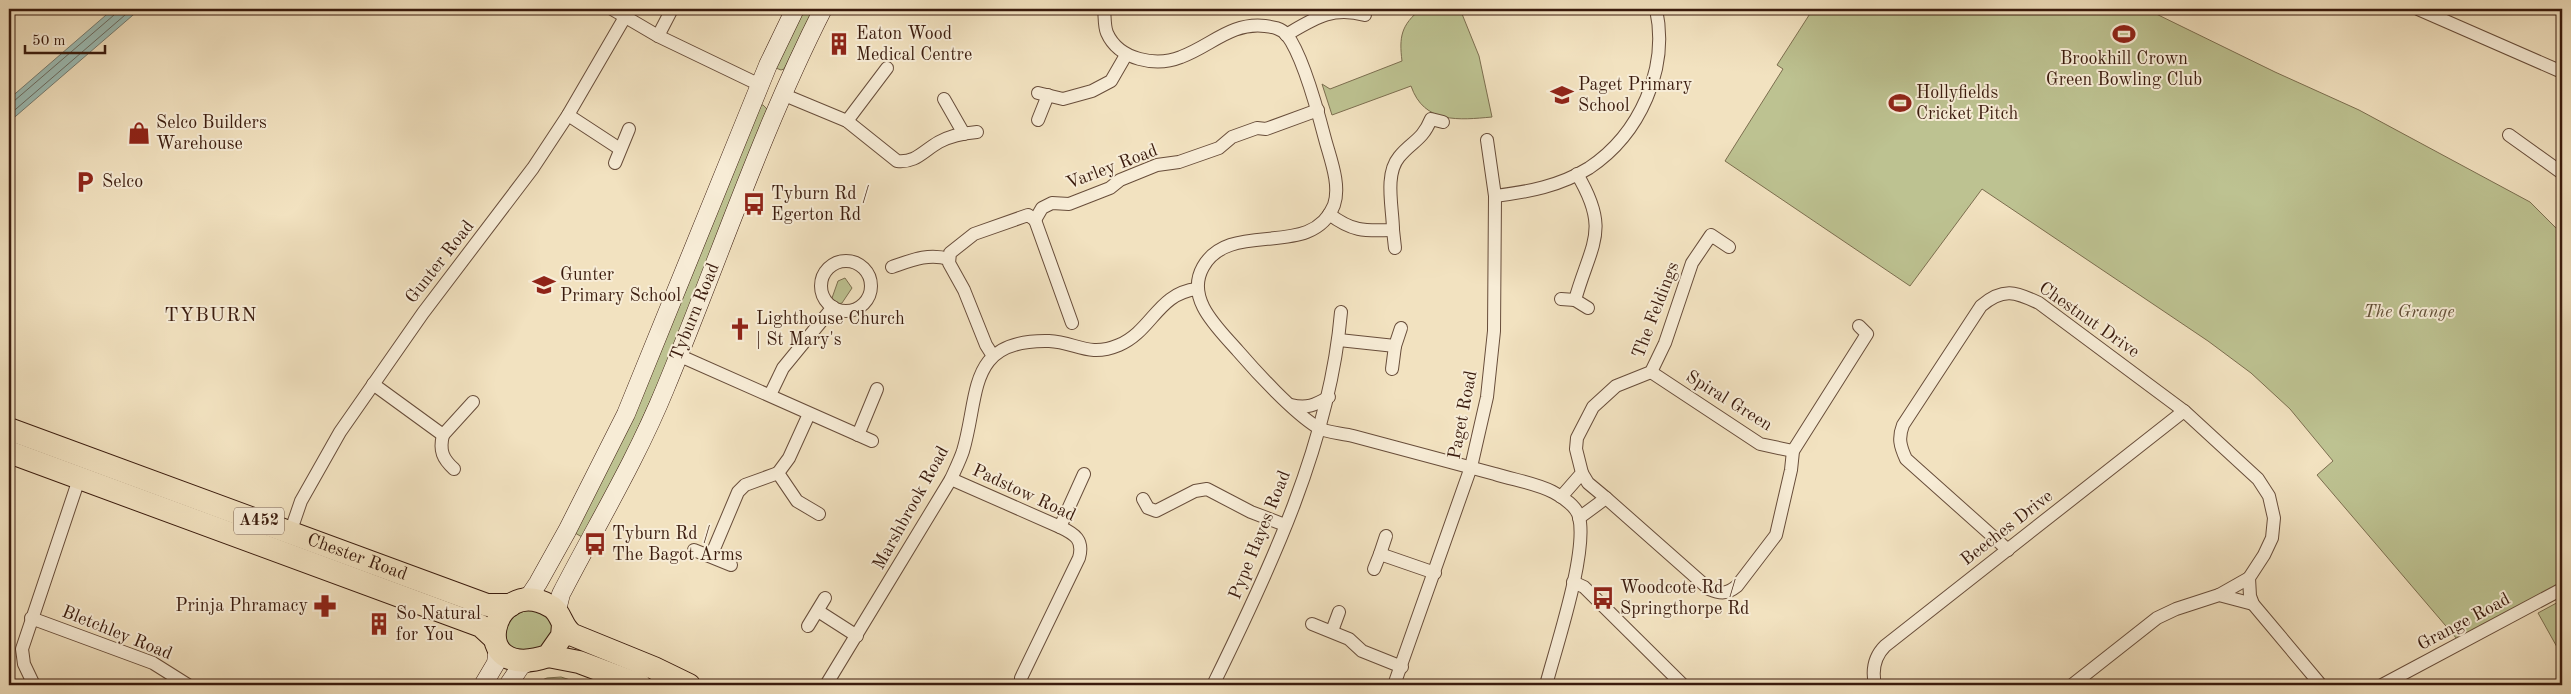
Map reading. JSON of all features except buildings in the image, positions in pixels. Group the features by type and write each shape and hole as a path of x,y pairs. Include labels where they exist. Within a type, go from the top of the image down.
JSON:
{"highway":[{"name":"Chester Road","path":"9,429 487,605 515,603"},
{"name":"Chester Road","path":"9,452 482,626 496,642"},
{"path":"79,479 86,457"},
{"path":"170,512 178,492"},
{"path":"640,685 579,662 508,658 496,642 496,623 515,603 540,602 560,618 573,635 654,668 689,685"},
{"path":"539,659 562,636 560,618"}],"main road":[{"name":"Tyburn Road","path":"515,603 530,595 538,583 567,531 626,414 760,85 795,9"},
{"name":"Tyburn Road","path":"560,618 561,594 650,422 782,94 823,9"},
{"path":"760,85 782,94"},
{"path":"483,685 496,663 496,642"},
{"path":"508,685 521,666 539,659"}],"street":[{"path":"612,9 658,36 760,85"},
{"path":"658,36 672,9"},
{"path":"1104,9 1106,31 1126,54 1143,60 1166,62 1183,57 1230,30 1250,24 1283,32 1333,10 1347,10 1365,15"},
{"path":"1495,196 1542,188 1577,174 1589,168 1613,148 1627,132 1646,100 1655,71 1659,45 1656,9"},
{"path":"2418,9 2562,72"},
{"name":"Gunter Road","path":"290,533 306,492 340,432 422,313 533,168 568,115 625,17"},
{"path":"1283,32 1318,110 1335,182 1336,197 1329,214 1320,224 1300,235 1242,242 1214,254 1199,274 1197,289 1209,317 1240,354 1291,405 1319,429 1470,467 1544,489 1561,497 1576,510 1579,518 1580,541 1573,582 1546,685"},
{"path":"1038,120 1043,94 1063,99 1092,91 1111,81 1126,54"},
{"path":"847,121 887,68"},
{"path":"782,94 847,121 897,161 908,162 917,158 939,142 977,132"},
{"path":"944,99 964,134"},
{"name":"Varley Road","path":"1036,220 1042,208 1052,203 1069,204 1110,188 1120,180 1157,165 1179,162 1219,148 1232,137 1257,128 1266,129 1318,110"},
{"path":"568,115 620,149"},
{"path":"1395,248 1393,167 1399,157 1419,140 1432,117"},
{"path":"615,163 628,129"},
{"path":"2509,135 2562,173"},
{"name":"Paget Road","path":"1394,685 1436,573 1470,467 1487,397 1494,331 1495,196 1487,140"},
{"path":"1576,300 1594,248 1597,227 1594,209 1577,174"},
{"path":"1329,214 1351,228 1363,231 1394,230"},
{"path":"1072,323 1050,279 1036,220 1028,215 974,234 950,253 948,259 986,345 993,356 1013,346 1049,341 1089,351 1117,346 1133,338 1142,330 1172,296 1182,291 1197,289"},
{"name":"The Feldings","path":"1582,473 1576,449 1577,438 1593,407 1616,386 1651,372 1665,343 1692,263 1711,235 1729,247"},
{"path":"892,267 922,256 938,256 948,259"},
{"name":"Chestnut Drive","path":"2008,550 1906,459 1900,446 1899,436 1904,425 1980,306 1989,298 2000,294 2016,292 2040,303 2184,411 2258,478 2269,496 2274,518 2272,538 2264,555 2249,578"},
{"path":"1561,299 1576,300 1588,308"},
{"path":"770,395 783,368 833,307"},
{"name":"Pype Hayes Road","path":"1213,685 1266,576 1319,429 1328,397 1339,340 1341,312"},
{"path":"1561,497 1582,473 1588,483 1709,589 1720,594 1730,591 1737,586 1776,535 1791,470 1792,451 1867,334 1859,326"},
{"path":"1392,370 1401,328"},
{"path":"1339,340 1396,346"},
{"path":"678,355 872,441"},
{"name":"Marshbrook Road","path":"826,685 951,479 963,452 978,379 984,364 993,356"},
{"name":"Spiral Green","path":"1651,372 1760,444 1792,451"},
{"path":"373,384 443,435"},
{"path":"858,435 877,389"},
{"path":"1291,405 1303,408 1312,406 1328,397"},
{"path":"454,469 443,459 441,443 443,435 473,402"},
{"name":"Beeches Drive","path":"1875,685 1873,674 1879,652 2184,411"},
{"path":"711,556 738,492 745,485 778,473 789,458 809,414"},
{"path":"778,473 797,501 819,514"},
{"path":"1060,527 1084,474"},
{"path":"34,685 21,653 31,618 79,479"},
{"name":"Padstow Road","path":"951,479 1060,527 1077,537 1082,547 1081,553 1021,678"},
{"path":"1144,499 1148,508 1156,510 1206,484 1251,512 1285,525"},
{"path":"1579,518 1606,498"},
{"path":"1374,569 1386,536"},
{"path":"694,550 731,565"},
{"path":"1380,554 1436,573"},
{"path":"2072,685 2157,618 2184,606 2219,595 2249,578 2250,596 2253,604 2321,685"},
{"path":"1573,582 1584,587 1682,685"},
{"name":"Grange Road","path":"2382,685 2562,589"},
{"path":"2219,595 2253,604"},
{"path":"808,626 825,598"},
{"path":"818,611 857,636"},
{"path":"1332,631 1338,612"},
{"name":"Bletchley Road","path":"31,618 153,663 188,685"},
{"path":"1312,624 1349,639 1362,651 1402,667"}],"green space":[{"path":"799,9 814,9 784,69 781,70 776,68"},
{"path":"1421,9 1460,9 1479,56 1492,117 1455,119 1444,117 1424,107 1411,86 1332,115 1322,84 1330,89 1402,61 1401,38 1405,26"},
{"name":"The Grange","path":"1813,9 2146,9 2275,72 2359,110 2530,202 2562,234 2562,582 2521,607 2457,639 2317,475 2333,461 2290,409 2251,373 2208,341 1982,189 1910,286 1725,161 1783,69 1777,65"},
{"path":"758,104 763,105 767,109 668,362 605,500 582,537 575,533"},
{"path":"845,278 852,288 842,303 838,304 832,298 838,281"},
{"path":"2562,600 2562,656 2538,613"},
{"path":"531,609 544,612 554,627 549,641 537,651 508,648 503,626 513,615"},
{"path":"561,677 586,685 530,685 547,678"}],"water":[{"path":"113,9 140,9 9,122 9,99"}],"place":[{"name":"Brookhill Crown Green Bowling Club","path":"2124,34"},
{"name":"Eaton Wood Medical Centre","path":"839,44"},
{"name":"Paget Primary School","path":"1562,95"},
{"name":"Hollyfields Cricket Pitch","path":"1900,103"},
{"name":"Selco Builders Warehouse","path":"139,133"},
{"name":"Selco","path":"85,182"},
{"name":"Tyburn Rd / Egerton Rd","path":"754,204"},
{"name":"Gunter Primary School","path":"544,285"},
{"name":"Lighthouse Church | St Mary's","path":"740,329"},
{"name":"Tyburn Rd / The Bagot Arms","path":"595,544"},
{"name":"Woodcote Rd / Springthorpe Rd","path":"1603,598"},
{"name":"Prinja Phramacy","path":"325,606"},
{"name":"So Natural for You","path":"379,624"}],"district":[{"name":"TYBURN","path":"211,316"}]}
